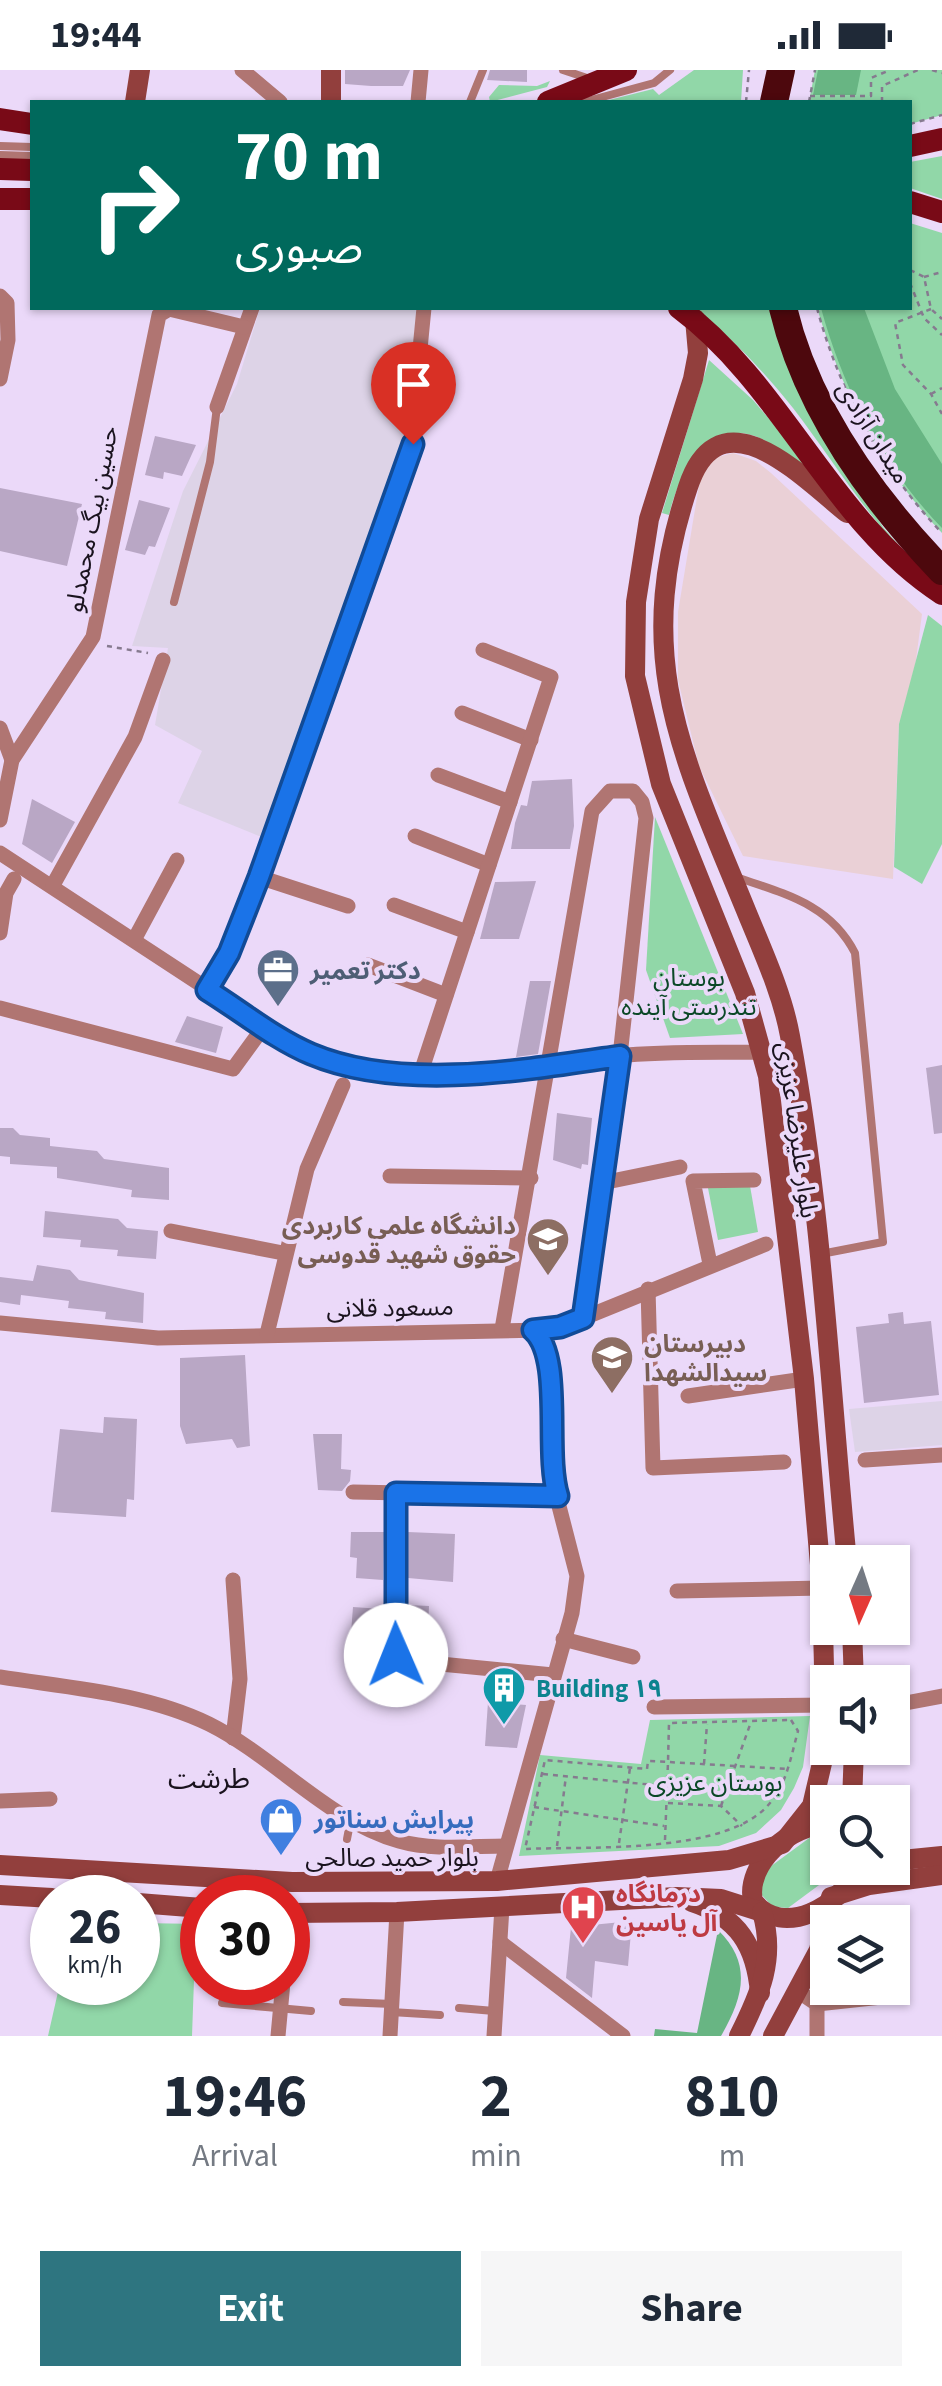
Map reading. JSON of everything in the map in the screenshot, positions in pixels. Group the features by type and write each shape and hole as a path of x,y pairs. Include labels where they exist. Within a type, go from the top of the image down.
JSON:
{"highway":[{"path":"774,100 781,70"},
{"name":"میدان آزادی","path":"784,310 797,356 829,422 889,513 942,571"}],"main road":[{"path":"135,100 140,70"},
{"path":"331,100 332,70"},
{"path":"554,100 626,70"},
{"path":"0,119 30,126"},
{"path":"0,128 30,126"},
{"path":"912,146 942,139"},
{"path":"0,169 30,170"},
{"path":"0,199 30,199"},
{"path":"912,203 942,212"},
{"path":"687,313 740,363 874,534 942,594"},
{"name":"بلوار علیرضا عزیزی","path":"687,313 698,354 649,519 636,602 635,676 654,762 764,1052 804,1379 818,1545"},
{"name":"بلوار علیرضا عزیزی","path":"845,1545 792,1049 772,977 688,773 663,673 667,594 678,527 694,471 716,448 740,442 779,458 874,534"},
{"path":"649,519 678,527"},
{"path":"691,859 720,849"},
{"path":"764,1052 792,1049"},
{"name":"بلوار علیرضا عزیزی","path":"762,1912 753,1901 752,1873 782,1844 812,1806 822,1765"},
{"name":"بلوار حمید صالحی","path":"0,1865 292,1882 497,1881 729,1860 782,1844 810,1827"},
{"path":"910,1859 942,1856"},
{"path":"832,1897 869,1885 942,1875"},
{"path":"773,2036 819,1950 832,1897 845,1885"},
{"path":"0,1895 30,1897"},
{"path":"677,1897 708,1908 743,1933 755,1955 760,1993"},
{"name":"بلوار حمید صالحی","path":"310,1913 677,1897 721,1899 791,1921 832,1897"},
{"path":"738,2036 760,1993 769,1954 762,1912"}],"street":[{"path":"242,70 278,100"},
{"path":"418,100 421,70"},
{"path":"0,296 7,303 10,324 0,379"},
{"name":"حسین بیگ محمدلو","path":"0,820 12,760 93,637 159,315 169,310 244,327"},
{"path":"217,407 251,310"},
{"path":"207,990 229,953 259,877 409,462 424,310"},
{"path":"422,1072 552,677 482,650"},
{"path":"54,885 135,737 163,660"},
{"path":"462,713 530,740"},
{"path":"0,728 12,760"},
{"path":"438,775 510,802"},
{"path":"502,1330 592,811 610,792 633,791 646,818 620,1056 583,1318"},
{"path":"415,836 489,865"},
{"path":"0,853 293,1046 346,1066 422,1072 549,1066 620,1056 764,1052"},
{"path":"134,940 177,860"},
{"path":"259,877 348,906"},
{"path":"0,933 6,893 14,879"},
{"path":"394,905 467,932"},
{"path":"368,965 446,995"},
{"path":"0,1008 233,1070 264,1025"},
{"path":"267,1334 283,1253 307,1169 343,1086"},
{"path":"602,1182 680,1167"},
{"path":"390,1176 531,1178"},
{"path":"710,1264 694,1182 754,1180"},
{"path":"172,1230 283,1253"},
{"name":"مسعود قلانی","path":"0,1323 143,1337 533,1330 560,1327 766,1244"},
{"path":"648,1289 653,1468 784,1462"},
{"path":"497,1881 534,1773 577,1576 549,1455 549,1356 533,1330"},
{"path":"688,1396 804,1379"},
{"path":"865,1460 942,1456"},
{"path":"354,1492 558,1496"},
{"path":"396,1493 396,1650 400,1660 553,1675"},
{"path":"233,1580 240,1679 233,1738"},
{"path":"677,1591 810,1588"},
{"path":"563,1640 634,1656"},
{"path":"0,1677 149,1702 233,1738 351,1818 394,1840 425,1846 506,1846"},
{"path":"910,1703 942,1696"},
{"path":"654,1707 810,1705"},
{"path":"0,1801 50,1799"},
{"path":"494,2036 502,1907"},
{"path":"390,2036 397,1912"},
{"path":"500,1942 623,2036"},
{"path":"798,1992 810,2000"},
{"path":"278,2036 280,2005"},
{"path":"817,2005 817,2036"}],"lane":[{"path":"471,100 483,70"},
{"path":"563,70 601,83"},
{"path":"591,100 654,83 670,70"},
{"path":"0,146 30,147"},
{"path":"0,155 30,156"},
{"path":"174,602 210,462 217,407"},
{"path":"732,876 814,905 840,929 856,954 883,1242 817,1254"},
{"path":"347,1839 351,1818"},
{"path":"343,2002 440,2015"},
{"path":"245,2005 311,2010"},
{"path":"459,2008 496,2011"}],"path":[{"path":"746,100 749,70"},
{"path":"809,100 815,70"},
{"path":"810,96 871,96 871,78 890,70"},
{"path":"882,100 882,86 918,70"},
{"path":"932,70 942,74"},
{"path":"912,123 942,115"},
{"path":"912,271 924,277 942,272"},
{"path":"924,277 931,309 942,319"},
{"path":"912,288 922,313 942,335"},
{"path":"931,309 896,323 903,365 931,394 942,414"},
{"path":"819,310 840,377 871,439 910,496 942,532"},
{"path":"931,394 942,388"},
{"path":"93,637 111,648 152,653 163,660"},
{"path":"722,1806 751,1721"},
{"path":"704,1764 707,1722"},
{"path":"665,1842 667,1803 667,1786 668,1762 669,1723 796,1723 798,1731 788,1770 771,1802 742,1827 706,1839 665,1842 525,1849 534,1807 534,1773 545,1760 647,1769 648,1760 668,1762 788,1770"},
{"path":"619,1844 630,1768"},
{"path":"534,1773 667,1786"},
{"path":"556,1848 566,1776"},
{"path":"667,1803 722,1806 742,1827"},
{"path":"534,1807 666,1826"}],"shaded area":[{"path":"259,310 417,310 401,471 316,685 264,838 178,803 202,751 155,725 168,648 132,646 183,491 237,384"},
{"path":"733,453 756,461 771,473 922,614 912,690 899,724 893,879 743,856 699,766 678,680 678,612 701,473 714,458"},
{"path":"942,1401 942,1445 855,1452 849,1409"}],"green space":[{"path":"694,70 743,70 741,100 609,100 653,89 659,95"},
{"path":"815,70 942,70 942,115 912,123 912,100 809,100"},
{"path":"818,70 861,70 856,95 813,95"},
{"path":"550,81 547,87 490,100 499,85 537,86"},
{"path":"942,156 942,199 912,189 912,162"},
{"path":"912,224 942,233 942,533 882,456 851,399 818,310 912,310"},
{"path":"698,310 771,310 802,397 883,527 917,566 866,508 771,381"},
{"path":"822,310 865,310 895,389 942,464 942,528 901,479 868,426"},
{"path":"709,360 753,400 841,503 783,452 743,433 711,441 699,452 680,482 669,515 662,513"},
{"path":"928,615 942,626 942,844 922,884 894,867 899,724"},
{"name":"بوستان تندرستی آینده","path":"655,817 743,1034 670,1038 646,970"},
{"path":"749,1180 758,1232 718,1240 708,1188"},
{"name":"بوستان عزیزی","path":"810,1716 803,1767 781,1810 756,1833 719,1846 519,1856 540,1755 641,1764 650,1720"},
{"path":"810,1837 810,1885 819,1885 788,1908 773,1907 759,1892 763,1872"},
{"path":"160,1923 180,1924 180,2005 193,2005 192,2036 48,2036 55,2005 160,2005"},
{"path":"718,1930 736,1956 741,1982 735,2008 721,2036 654,2036 655,2029 697,2033"}],"building":[{"path":"345,70 410,70 403,86 371,86 345,84"},
{"path":"490,70 527,70 527,82 487,80"},
{"path":"155,436 196,445 182,476 164,472 163,479 145,475"},
{"path":"0,488 82,504 67,566 0,551"},
{"path":"139,500 170,508 155,547 149,546 145,555 125,550"},
{"path":"572,779 574,826 570,849 511,849 515,823 521,805 527,806 532,781"},
{"path":"32,799 75,822 52,863 22,844"},
{"path":"536,881 519,939 480,939 495,882"},
{"path":"530,981 551,981 538,1054 516,1057"},
{"path":"187,1016 223,1027 216,1053 175,1042"},
{"path":"942,1065 942,1133 934,1134 926,1068"},
{"path":"557,1113 592,1118 588,1165 582,1164 581,1169 553,1160"},
{"path":"0,1128 50,1138 50,1146 97,1151 104,1159 169,1168 169,1200 131,1197 132,1190 57,1178 57,1167 10,1164 10,1157 0,1156"},
{"path":"45,1211 118,1219 127,1228 158,1231 156,1259 117,1256 118,1250 80,1247 81,1240 43,1237"},
{"path":"37,1265 70,1270 79,1280 144,1293 143,1323 105,1319 106,1312 68,1308 69,1301 21,1295 20,1305 0,1302 0,1277 33,1281"},
{"path":"903,1312 904,1324 931,1321 939,1395 864,1403 856,1327 889,1323 888,1314"},
{"path":"245,1355 250,1446 237,1448 232,1439 186,1444 180,1426 180,1358"},
{"path":"104,1417 137,1419 134,1500 127,1499 126,1517 51,1512 60,1429 103,1433"},
{"path":"313,1434 342,1434 341,1469 351,1470 350,1481 342,1491 318,1490"},
{"path":"351,1532 384,1532 383,1580 356,1578 357,1558 350,1557"},
{"path":"408,1532 455,1534 453,1582 408,1578"},
{"path":"408,1605 429,1606 427,1651 408,1650"},
{"path":"353,1607 382,1609 381,1663 349,1659"},
{"name":"Building ۱۹","path":"488,1702 526,1705 517,1748 485,1746"},
{"path":"632,1921 628,1966 595,1961 592,1998 566,1978 571,1927"}],"place":[{"name":"دکتر تعمیر","path":"278,1008"},
{"name":"دانشگاه علمی کاربردی حقوق شهید قدوسی","path":"548,1277"},
{"name":"دبيرستان سیدالشهدا","path":"612,1395"},
{"name":"Building ۱۹","path":"504,1726"},
{"name":"پیرایش سناتور","path":"281,1857"},
{"name":"درمانگاه آل یاسین","path":"583,1945"}],"district":[{"name":"طرشت","path":"209,1778"}],"route":[{"path":"396,1655 396,1493 558,1496 549,1455 549,1356 533,1330 560,1327 583,1318 620,1056 508,1072 370,1070 346,1066 293,1046 207,990 229,953 259,877 413,444"}]}
